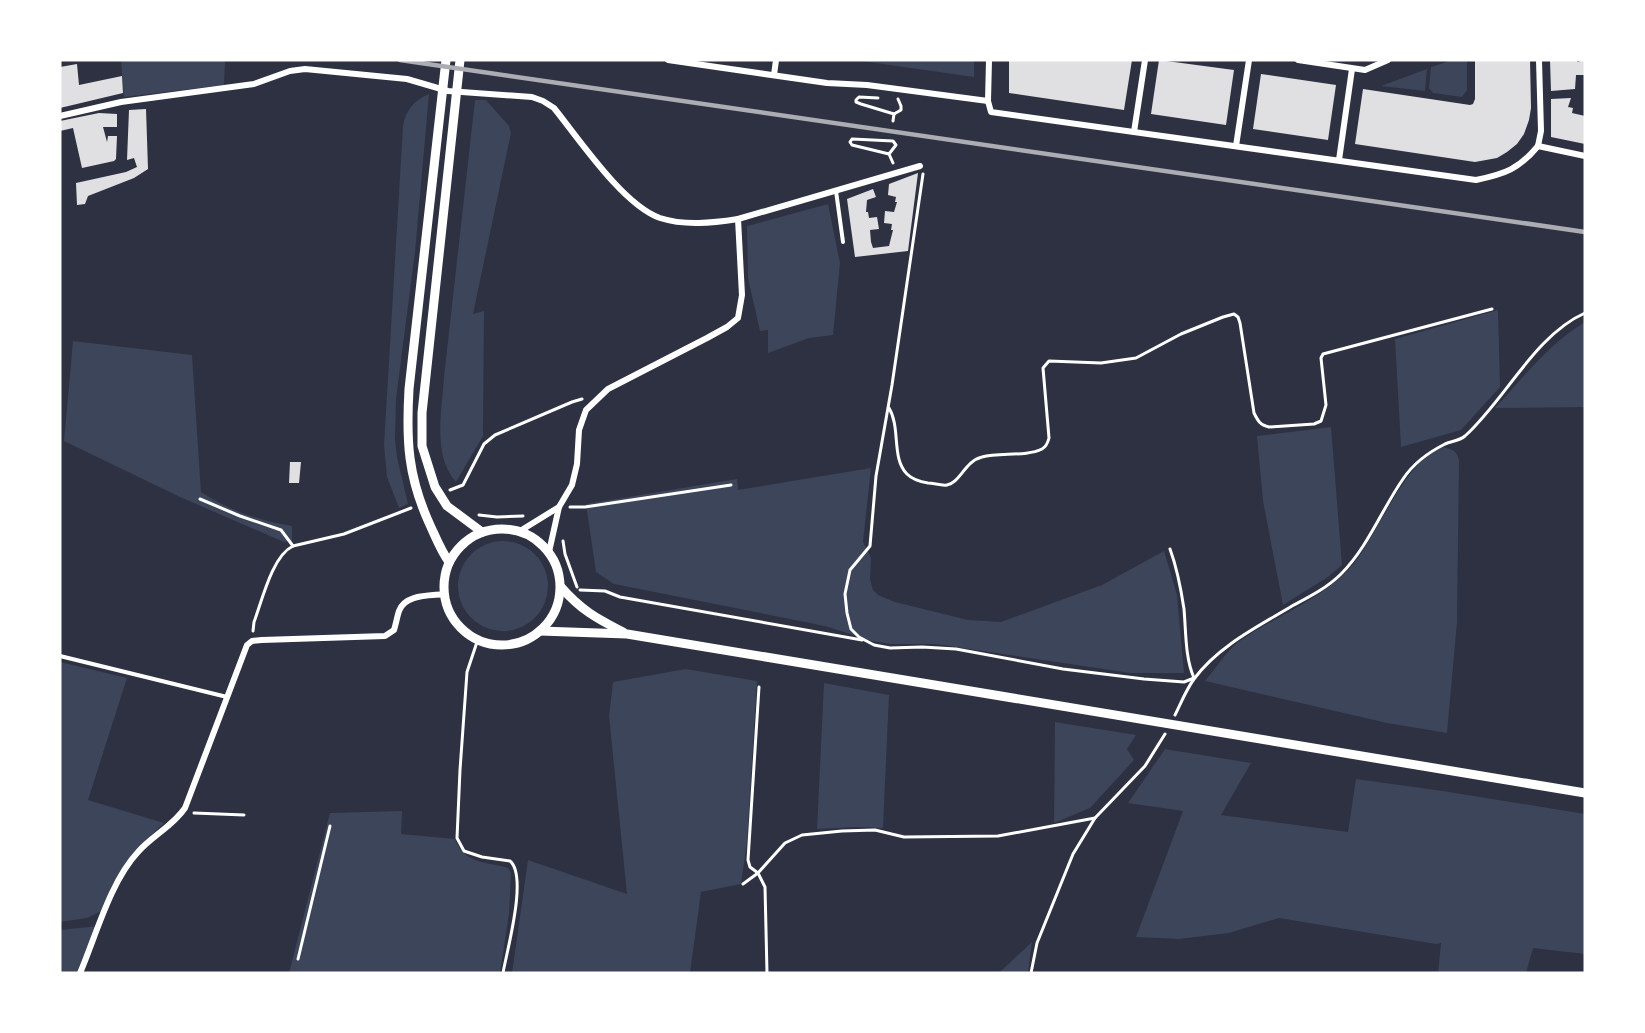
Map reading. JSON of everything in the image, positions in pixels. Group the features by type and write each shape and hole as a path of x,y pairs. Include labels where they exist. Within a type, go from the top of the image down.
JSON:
{"street":[{"path":"446,60 409,389 407,430 413,478 420,504 449,562"},
{"path":"460,60 422,413 422,446 435,487 447,506 482,532"},
{"path":"668,60 827,83 867,85 988,101"},
{"path":"774,75 776,60"},
{"path":"989,60 988,101 991,112 1476,180 1500,175 1526,161 1538,146 1540,131 1539,60"},
{"path":"1134,132 1145,60"},
{"path":"1236,146 1249,60"},
{"path":"1298,60 1365,70 1388,60"},
{"path":"60,116 121,102 254,84 305,69 407,79 448,91 531,97 554,108 616,186 632,202 659,217 683,223 738,219 920,166"},
{"path":"1339,160 1352,69"},
{"path":"1538,146 1585,156"},
{"path":"549,552 559,507 572,485 577,464 579,430 586,410 608,389 727,327 738,318 742,295 738,219"},
{"path":"519,531 559,507"},
{"path":"494,529 519,531 531,536 549,552 558,569 561,587 558,604 551,619 540,631 526,640 510,645 494,644 465,632 455,621 448,608 445,578 449,562 469,539 494,529"},
{"path":"561,587 575,604 590,615 627,634"},
{"path":"80,973 102,917 127,867 137,853 185,808 247,645 252,641 385,636 394,630 400,608 406,602 445,594"},
{"path":"540,631 627,634 1171,717 1585,793"}],"lane":[{"path":"836,191 843,242"},
{"path":"60,656 226,697"}],"path":[{"path":"882,99 859,97 856,102 894,114 901,110 898,99"},
{"path":"893,122 894,114"},
{"path":"852,139 893,141 896,148 889,154 852,145 850,142 852,139"},
{"path":"889,154 897,173"},
{"path":"920,166 923,175 876,476 870,546 850,570 845,594 851,629 874,645 890,648 956,649 1064,669 1144,679 1184,682 1194,678"},
{"path":"888,407 894,416 900,463 907,474 922,482 947,485 956,481 973,461 981,457 1042,449 1047,444 1049,438 1043,368 1049,361 1101,363 1136,358 1181,334 1234,314 1240,323 1254,413 1258,421 1263,426 1269,427 1314,424 1321,421 1326,405 1323,354 1492,309"},
{"path":"1031,973 1037,943 1073,854 1095,818 1145,766 1194,678 1211,660 1242,636 1319,592 1340,576 1354,559 1403,479 1416,463 1445,444 1460,440 1466,435 1553,336 1585,313"},
{"path":"450,491 463,485 484,444 495,435 572,402 586,398 595,401"},
{"path":"446,482 453,497"},
{"path":"559,507 585,507 731,485"},
{"path":"200,499 281,530 293,546"},
{"path":"252,641 254,622 275,566 285,550 344,534 420,504"},
{"path":"472,511 480,515 497,517 528,515"},
{"path":"562,537 565,554 580,596"},
{"path":"1170,549 1183,605 1190,669 1194,678"},
{"path":"578,590 605,591 620,597 867,641"},
{"path":"478,639 467,672 458,838 464,851 482,857 510,861 517,869 519,887 503,973"},
{"path":"759,687 748,860 750,867 758,873 765,887 767,973"},
{"path":"185,808 192,813 244,815"},
{"path":"743,884 758,873 785,843 802,835 875,830 904,837 998,836 1095,818"},
{"path":"298,959 330,826"}],"shaded area":[{"path":"121,60 225,61 224,85 124,97"},
{"path":"855,60 974,60 974,77"},
{"path":"1453,60 1467,60 1467,90 1462,97 1433,93 1429,88 1431,67"},
{"path":"1427,69 1425,91 1381,86"},
{"path":"429,94 415,252 396,399 395,440 408,504 399,508 387,477 384,445 403,126 412,106"},
{"path":"475,100 486,100 509,126 511,133 473,314 484,311 483,436 456,482 444,459 440,432"},
{"path":"828,204 840,263 833,335 809,338 768,353 768,330 760,331 748,278 747,226"},
{"path":"1498,310 1500,387 1461,430 1401,447 1395,339"},
{"path":"1585,322 1585,407 1495,408 1548,351"},
{"path":"73,341 192,355 201,492 245,514 292,526 292,541 284,542 180,497 64,441"},
{"path":"1331,427 1342,565 1328,577 1283,605 1263,501 1257,436"},
{"path":"1443,447 1454,451 1459,461 1457,622 1447,733 1387,723 1205,681 1238,642 1316,596 1344,574 1364,549 1406,480 1430,454"},
{"path":"871,468 863,542 871,558 870,579 873,590 878,595 895,602 968,620 1001,622 1102,585 1164,551 1177,595 1184,673 1130,673 936,644 891,644 872,641 825,626 614,584 596,572 586,504 737,479 738,490"},
{"path":"503,541 520,545 535,554 544,569 548,586 544,603 535,618 520,627 503,631 486,627 471,618 462,603 458,586 462,569 471,554 486,545"},
{"path":"60,662 127,678 88,800 164,823 137,849 118,876 102,911 87,918 60,922"},
{"path":"686,669 757,681 747,843 741,884 701,892 690,973 512,973 528,860 627,894 609,716 613,682"},
{"path":"824,683 889,695 883,828 817,829"},
{"path":"1055,722 1136,735 1127,749 1134,760 1090,808 1054,823"},
{"path":"1165,749 1251,763 1221,815 1348,832 1356,779 1585,814 1585,954 1533,948 1526,973 1438,973 1441,943 1279,918 1229,933 1179,939 1136,937 1183,811 1128,803"},
{"path":"402,811 401,834 455,839 464,854 470,858 508,868 511,873 509,914 500,973 289,973 330,813"},
{"path":"98,926 76,973 60,973 60,930"},
{"path":"1032,942 1028,973 998,973 1002,970"}],"building":[{"path":"1009,60 1132,60 1124,110 1009,93"},
{"path":"1159,60 1234,70 1226,125 1151,114"},
{"path":"1475,60 1530,60 1529,120 1524,134 1507,152 1497,158 1475,162 1355,144 1363,89 1470,105 1475,99"},
{"path":"1550,60 1577,60 1577,62 1585,60 1585,75 1576,75 1575,89 1551,91"},
{"path":"77,64 79,85 122,76 123,93 60,108 60,67"},
{"path":"1261,74 1336,85 1328,140 1253,129"},
{"path":"1571,98 1568,107 1573,108 1572,113 1585,116 1585,144 1551,137 1551,99"},
{"path":"146,109 148,169 134,178 88,196 85,204 77,205 76,183 126,172 137,167 134,158 127,160 129,110"},
{"path":"99,113 117,114 117,127 103,127 107,142 108,136 117,136 116,159 82,168 73,128 60,131 60,121"},
{"path":"918,173 908,251 855,257 847,199 873,189 876,197 867,200 866,212 869,218 877,217 879,229 870,230 871,242 873,248 889,246 893,230 891,230 892,224 884,223 885,211 894,212 897,202 895,202 896,197 888,195 889,184"},
{"path":"290,462 301,462 299,483 289,483"}],"railway":[{"path":"400,60 1585,232"}]}
